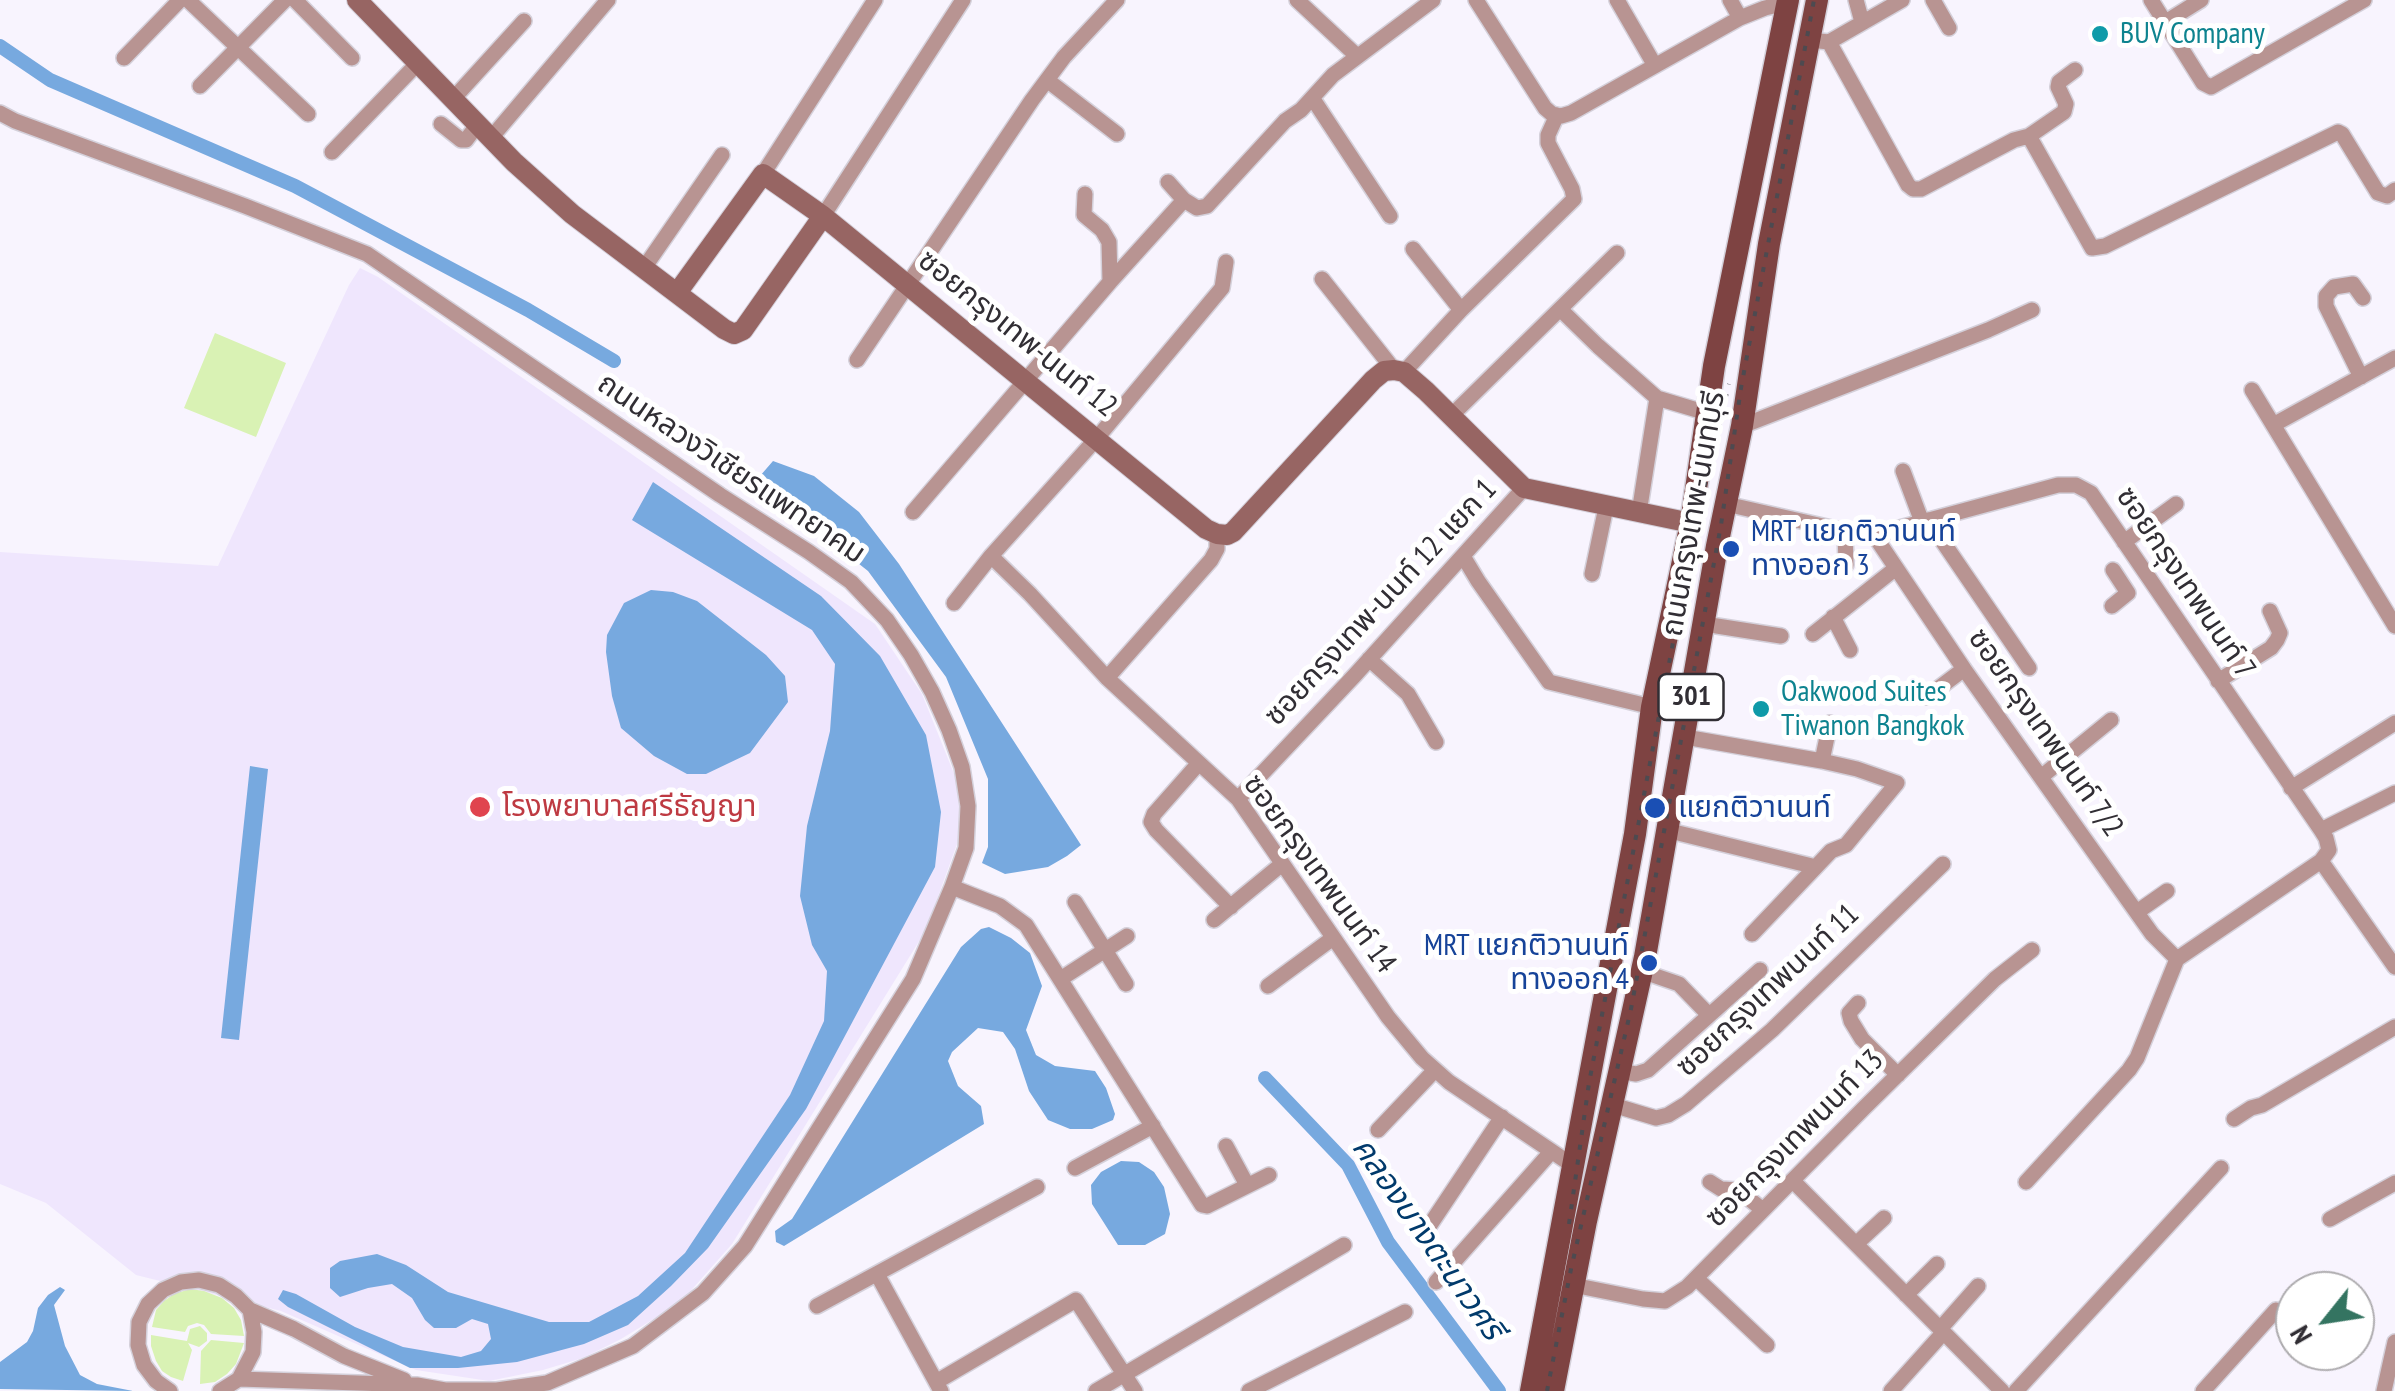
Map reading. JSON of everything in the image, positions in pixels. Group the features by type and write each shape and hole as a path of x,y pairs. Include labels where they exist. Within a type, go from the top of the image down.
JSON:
{"main road":[{"name":"ถนนกรุงเทพ-นนทบุรี","path":"1553,1391 1641,972 1742,426 1769,244 1820,41 1818,0"},
{"name":"ถนนกรุงเทพ-นนทบุรี","path":"1532,1391 1635,834 1652,707 1691,523 1717,356 1787,2"},
{"path":"1728,298 1742,306 1760,301"},
{"path":"1717,356 1737,353 1751,361"}],"street":[{"path":"124,58 180,0"},
{"path":"188,0 308,114"},
{"path":"200,86 285,0"},
{"path":"296,0 352,58"},
{"path":"357,0 484,131 572,214 734,334 743,330 823,216 963,0"},
{"path":"441,124 461,140 484,131 608,0"},
{"path":"678,292 763,174 875,0"},
{"path":"857,360 1047,80 1116,0"},
{"path":"1297,0 1357,56"},
{"path":"1168,182 1184,200 1198,208 1207,206 1333,75 1433,0"},
{"path":"1476,0 1545,108 1556,115 1571,113 1740,18 1787,2"},
{"path":"1617,0 1654,64"},
{"path":"1730,0 1740,18"},
{"path":"1856,0 1862,22"},
{"path":"1902,0 1820,41 1913,189 2029,136 2064,112 2066,104 2059,82 2076,70"},
{"path":"1932,0 1949,28"},
{"path":"2151,0 2203,83 2211,87 2364,0"},
{"path":"2164,22 2201,0"},
{"path":"453,99 524,21"},
{"path":"332,152 418,63"},
{"path":"1047,80 1117,134"},
{"path":"1313,98 1390,216"},
{"name":"ถนนหลวงวิเชียรแพทยาคม","path":"0,113 367,254 810,552 851,582 887,620 912,655 944,717 962,767 968,806 966,848 912,979 746,1246 703,1293 632,1346 547,1384 497,1390 445,1390 239,1379"},
{"path":"1107,678 1211,560 1217,549 1217,534 1234,532 1373,380 1384,371 1399,371 1574,199 1548,143 1556,115"},
{"path":"2029,136 2092,248 2105,246 2338,132 2378,194 2387,196 2395,190"},
{"path":"644,268 722,155"},
{"name":"ซอยกรุงเทพ-นนท์ 12","path":"763,174 909,284 1206,529 1217,534"},
{"path":"1085,194 1084,215 1102,230 1108,242 1110,282"},
{"path":"913,512 1184,200"},
{"path":"1412,249 1461,310"},
{"path":"1452,416 1617,252"},
{"path":"954,603 1222,288 1226,262"},
{"path":"1322,279 1399,371 1452,416 1524,488 1691,523"},
{"path":"2361,377 2326,306 2326,296 2334,287 2353,284 2364,298"},
{"path":"1560,308 1657,398 1707,413"},
{"path":"1742,426 2032,310"},
{"path":"2272,426 2395,358"},
{"path":"2252,390 2394,622"},
{"path":"1639,512 1657,398"},
{"path":"1903,471 1925,521 2029,668"},
{"name":"ซอยกรุงเทพนนท์ 7","path":"1726,504 1874,535 2058,485 2076,485 2090,492 2320,830"},
{"name":"ซอยกรุงเทพ-นนท์ 12 แยก 1","path":"1238,799 1524,488"},
{"path":"2124,542 2176,504"},
{"path":"1592,574 1606,507"},
{"path":"1845,531 1846,565"},
{"name":"ซอยกรุงเทพนนท์ 7/2","path":"1874,535 2152,934 2177,958"},
{"name":"ซอยกรุงเทพนนท์ 14","path":"991,556 1107,678 1238,799 1388,1017 1434,1071 1572,1164"},
{"path":"1463,556 1549,682 1652,707"},
{"path":"1813,634 1896,568"},
{"path":"2112,570 2128,593"},
{"path":"2112,606 2148,578"},
{"path":"2218,681 2278,640 2280,634 2270,612"},
{"path":"1833,617 1850,650"},
{"path":"1704,624 1782,636"},
{"path":"1369,659 1408,694 1436,742"},
{"path":"1928,697 1964,669"},
{"path":"2041,777 2111,720"},
{"path":"2290,788 2395,722"},
{"path":"1822,761 1830,723"},
{"path":"1684,737 1858,768 1896,784 1846,845 1831,851 1752,934"},
{"path":"1198,763 1151,822 1231,907"},
{"path":"2026,1182 2137,1058 2177,958 2321,862 2328,850 2320,830 2395,792"},
{"path":"1666,830 1816,867"},
{"path":"2321,862 2395,967"},
{"path":"1214,920 1282,864"},
{"name":"ซอยกรุงเทพนนท์ 11","path":"1613,1105 1656,1118 1686,1104 1772,1030 1944,864"},
{"path":"952,887 1000,906 1026,925 1202,1205 1208,1206 1270,1175"},
{"path":"2137,912 2167,890"},
{"path":"1075,902 1126,984"},
{"path":"1062,978 1127,936"},
{"path":"1268,986 1333,938"},
{"name":"ซอยกรุงเทพนนท์ 13","path":"1573,1285 1643,1300 1664,1300 1687,1287 1898,1074 1996,979 2032,950"},
{"path":"1619,1071 1636,1074 1648,1070 1760,970"},
{"path":"1641,972 1679,984 1708,1014"},
{"path":"1858,1003 1850,1013 1851,1021 1862,1039 1898,1074"},
{"path":"2234,1120 2395,1027"},
{"path":"1378,1130 1434,1071"},
{"path":"1428,1228 1502,1117"},
{"path":"1075,1168 1153,1126"},
{"path":"1226,1146 1247,1184"},
{"path":"1436,1282 1551,1152"},
{"path":"2016,1391 2221,1168"},
{"path":"1793,1181 2002,1391"},
{"path":"1710,1182 1721,1190 1738,1190 1763,1210"},
{"path":"2330,1219 2395,1183"},
{"path":"817,1306 1037,1187"},
{"path":"1856,1244 1884,1218"},
{"path":"1096,1391 1344,1244"},
{"path":"1906,1295 1937,1264"},
{"path":"877,1274 936,1387 1076,1300 1135,1391"},
{"path":"1696,1278 1767,1345"},
{"name":"ถนนหลวงวิเชียรแพทยาคม","path":"170,1391 144,1365 138,1345 140,1322 148,1304 163,1290 181,1282 200,1280 219,1285 250,1310 344,1356 417,1386"},
{"path":"1891,1391 1978,1286"},
{"path":"220,1391 239,1379 253,1352 250,1310"},
{"path":"2202,1391 2275,1311"},
{"path":"1249,1391 1405,1312"},
{"path":"2385,1390 2395,1342"},
{"path":"1976,1391 1988,1378"}],"shaded area":[{"name":"โรงพยาบาลศรีธัญญา","path":"360,268 875,624 922,694 957,781 961,833 926,930 732,1244 688,1294 621,1339 583,1358 489,1381 416,1370 281,1311 136,1275 46,1203 0,1184 0,552 218,566"}],"green space":[{"path":"215,333 286,363 256,437 184,408"},
{"path":"190,1289 222,1298 234,1308 244,1336 211,1334 197,1323 185,1332 152,1327 156,1310 164,1301"},
{"path":"200,1326 207,1333 207,1341 199,1347 188,1343 192,1350 183,1381 162,1371 151,1346 151,1335 187,1341 190,1329"},
{"path":"211,1340 244,1343 236,1364 227,1374 215,1382 200,1384 201,1351"}],"water":[{"path":"773,461 814,476 859,512 899,564 1081,845 1067,856 1048,867 1005,874 982,863 988,847 988,779 946,677 868,571 760,486 760,476"},
{"path":"653,482 821,596 880,656 926,735 941,812 935,867 806,1109 708,1248 671,1286 628,1325 584,1344 517,1362 410,1368 288,1307 278,1299 283,1290 403,1347 461,1357 481,1351 491,1339 488,1324 472,1319 456,1328 434,1328 412,1298 392,1284 340,1297 330,1288 330,1268 340,1261 377,1254 406,1265 448,1292 549,1322 589,1322 638,1296 685,1253 790,1095 824,1021 827,971 812,945 800,896 807,826 830,731 835,664 812,630 632,520"},
{"path":"651,590 673,592 697,601 766,655 785,676 788,702 750,753 706,774 687,774 654,756 621,728 612,696 607,635 624,603"},
{"path":"250,766 268,769 239,1040 221,1038"},
{"path":"989,927 1030,953 1042,986 1026,1030 1036,1055 1055,1066 1095,1071 1106,1088 1115,1114 1113,1120 1092,1129 1070,1129 1048,1120 1029,1091 1015,1049 1003,1032 978,1028 952,1052 948,1061 958,1086 981,1106 984,1124 784,1246 776,1242 775,1231 792,1219 961,947 981,929"},
{"path":"1121,1161 1139,1162 1154,1172 1164,1187 1170,1214 1165,1234 1145,1245 1118,1245 1092,1204 1091,1185 1101,1172"},
{"path":"60,1287 65,1290 54,1305 65,1346 80,1375 97,1384 133,1391 0,1389 0,1362 27,1342 38,1308"}],"waterway":[{"path":"0,46 50,80 295,186 528,310 614,361"},
{"name":"คลองบางตะนาวศรี","path":"1265,1078 1348,1165 1388,1242 1499,1391"}],"railway":[{"path":"1547,1391 1631,1009 1814,0"},
{"path":"1569,1224 1589,1083 1696,522 1729,384"}],"place":[{"name":"BUV Company","path":"2100,34"},
{"name":"MRT แยกติวานนท์ ทางออก 3","path":"1731,549"},
{"name":"Oakwood Suites Tiwanon Bangkok","path":"1761,709"},
{"name":"โรงพยาบาลศรีธัญญา","path":"480,807"},
{"name":"แยกติวานนท์","path":"1655,808"},
{"name":"MRT แยกติวานนท์ ทางออก 4","path":"1649,963"}]}
